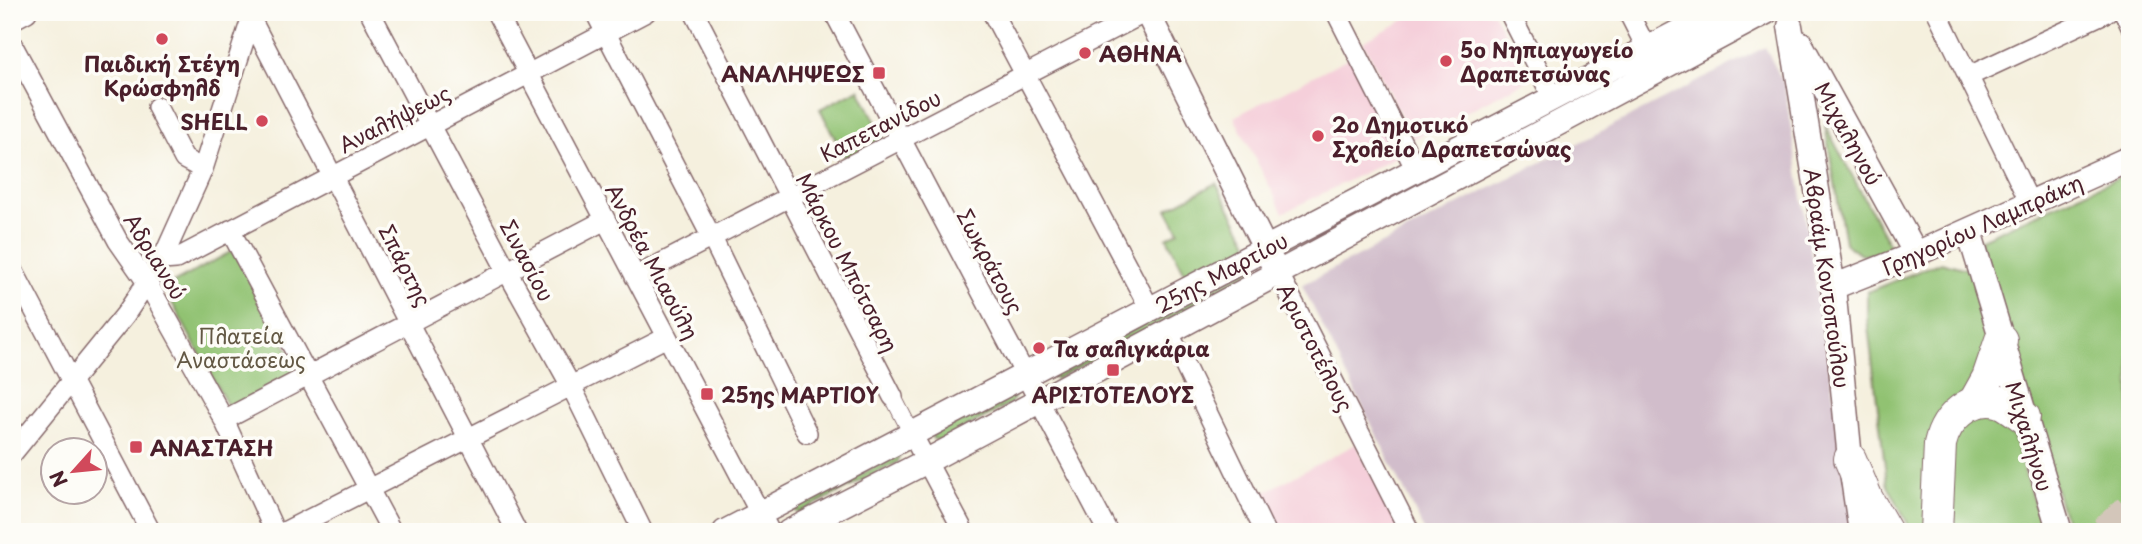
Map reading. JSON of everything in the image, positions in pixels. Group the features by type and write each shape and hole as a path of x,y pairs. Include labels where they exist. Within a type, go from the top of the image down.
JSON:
{"main road":[{"path":"1936,532 1943,431 1950,420 1974,402 1988,377 2001,340"},
{"path":"1974,402 1991,400 2003,403 2024,417"},
{"path":"1850,459 1867,499 1886,532"}],"street":[{"path":"12,20 27,12"},
{"name":"Σινασίου","path":"370,12 571,386 643,532"},
{"name":"Ανδρέα Μιαούλη","path":"496,12 765,523"},
{"path":"595,12 712,238 807,433"},
{"name":"Αναλήψεως","path":"162,260 176,259 646,12"},
{"name":"Μάρκου Μπότσαρη","path":"694,12 964,532"},
{"name":"Σωκράτους","path":"834,12 1108,532"},
{"path":"992,12 1150,309"},
{"name":"Καπετανίδου","path":"635,277 1147,12"},
{"name":"Αριστοτέλους","path":"1147,12 1409,531"},
{"path":"1336,12 1416,170"},
{"path":"1509,12 1553,98"},
{"path":"1628,12 1647,49"},
{"name":"25ης Μαρτίου","path":"725,532 765,523 912,434 1717,12"},
{"name":"25ης Μαρτίου","path":"789,532 927,461 1766,12"},
{"path":"1937,12 2030,204"},
{"path":"1969,76 2106,12"},
{"path":"2124,12 2130,26"},
{"path":"12,454 148,284 162,260 203,169 253,17"},
{"name":"Σπάρτης","path":"253,17 517,532"},
{"name":"Μιχαληνού","path":"1786,19 1916,254"},
{"name":"Αβραάμ Κοντοπούλου","path":"1786,19 1833,287 1850,459 1861,532"},
{"name":"Αδριανού","path":"12,44 118,241 148,284 224,421 275,532"},
{"path":"157,107 184,159 203,169"},
{"name":"Γρηγορίου Λαμπράκη","path":"1833,287 1969,231 2130,158"},
{"path":"224,421 605,220"},
{"path":"230,230 392,532"},
{"path":"1969,231 2001,340"},
{"path":"12,268 151,532"},
{"path":"1168,331 1265,532"},
{"path":"284,532 667,337"},
{"name":"Μιχαλήνου","path":"2001,340 2060,532"}],"shaded area":[{"name":"5ο Νηπιαγωγείο Δραπετσώνας","path":"1419,12 1493,12 1528,80 1413,139 1363,42"},
{"path":"1765,47 1784,84 1855,532 1425,532 1302,285"},
{"name":"2ο Δημοτικό Σχολείο Δραπετσώνας","path":"1352,56 1402,154 1283,213 1234,117"},
{"path":"1356,444 1400,529 1394,532 1277,532 1259,495"}],"green space":[{"path":"859,89 884,138 845,158 820,109"},
{"path":"1825,125 1891,248 1878,253 1861,254 1845,243"},
{"path":"2130,172 2130,532 2069,532 1979,240"},
{"path":"1216,183 1250,246 1188,279 1167,238 1179,231 1167,209"},
{"name":"Πλατεία Αναστάσεως","path":"234,250 301,374 231,412 164,288"},
{"path":"1941,262 1974,271 1993,331 1962,401 1931,532 1912,532 1887,483 1867,318 1867,292"},
{"path":"1253,266 1252,274 1056,379 1048,375"},
{"path":"1013,394 1014,398 1010,404 940,441 933,439 931,435"},
{"path":"1993,411 2009,423 2043,532 1944,532 1951,429"},
{"path":"899,454 898,462 799,513 793,510"}],"tunnel":[{"path":"2105,532 2130,509"}],"place":[{"name":"Παιδική Στέγη Κρώσφηλδ","path":"162,39"},
{"name":"ΑΘΗΝΑ","path":"1085,53"},
{"name":"5ο Νηπιαγωγείο Δραπετσώνας","path":"1446,61"},
{"name":"ΑΝΑΛΗΨΕΩΣ","path":"879,73"},
{"name":"SHELL","path":"262,121"},
{"name":"2ο Δημοτικό Σχολείο Δραπετσώνας","path":"1318,136"},
{"name":"Τα σαλιγκάρια","path":"1039,348"},
{"name":"ΑΡΙΣΤΟΤΕΛΟΥΣ","path":"1113,370"},
{"name":"25ης ΜΑΡΤΙΟΥ","path":"707,394"},
{"name":"ΑΝΑΣΤΑΣΗ","path":"136,447"}]}
